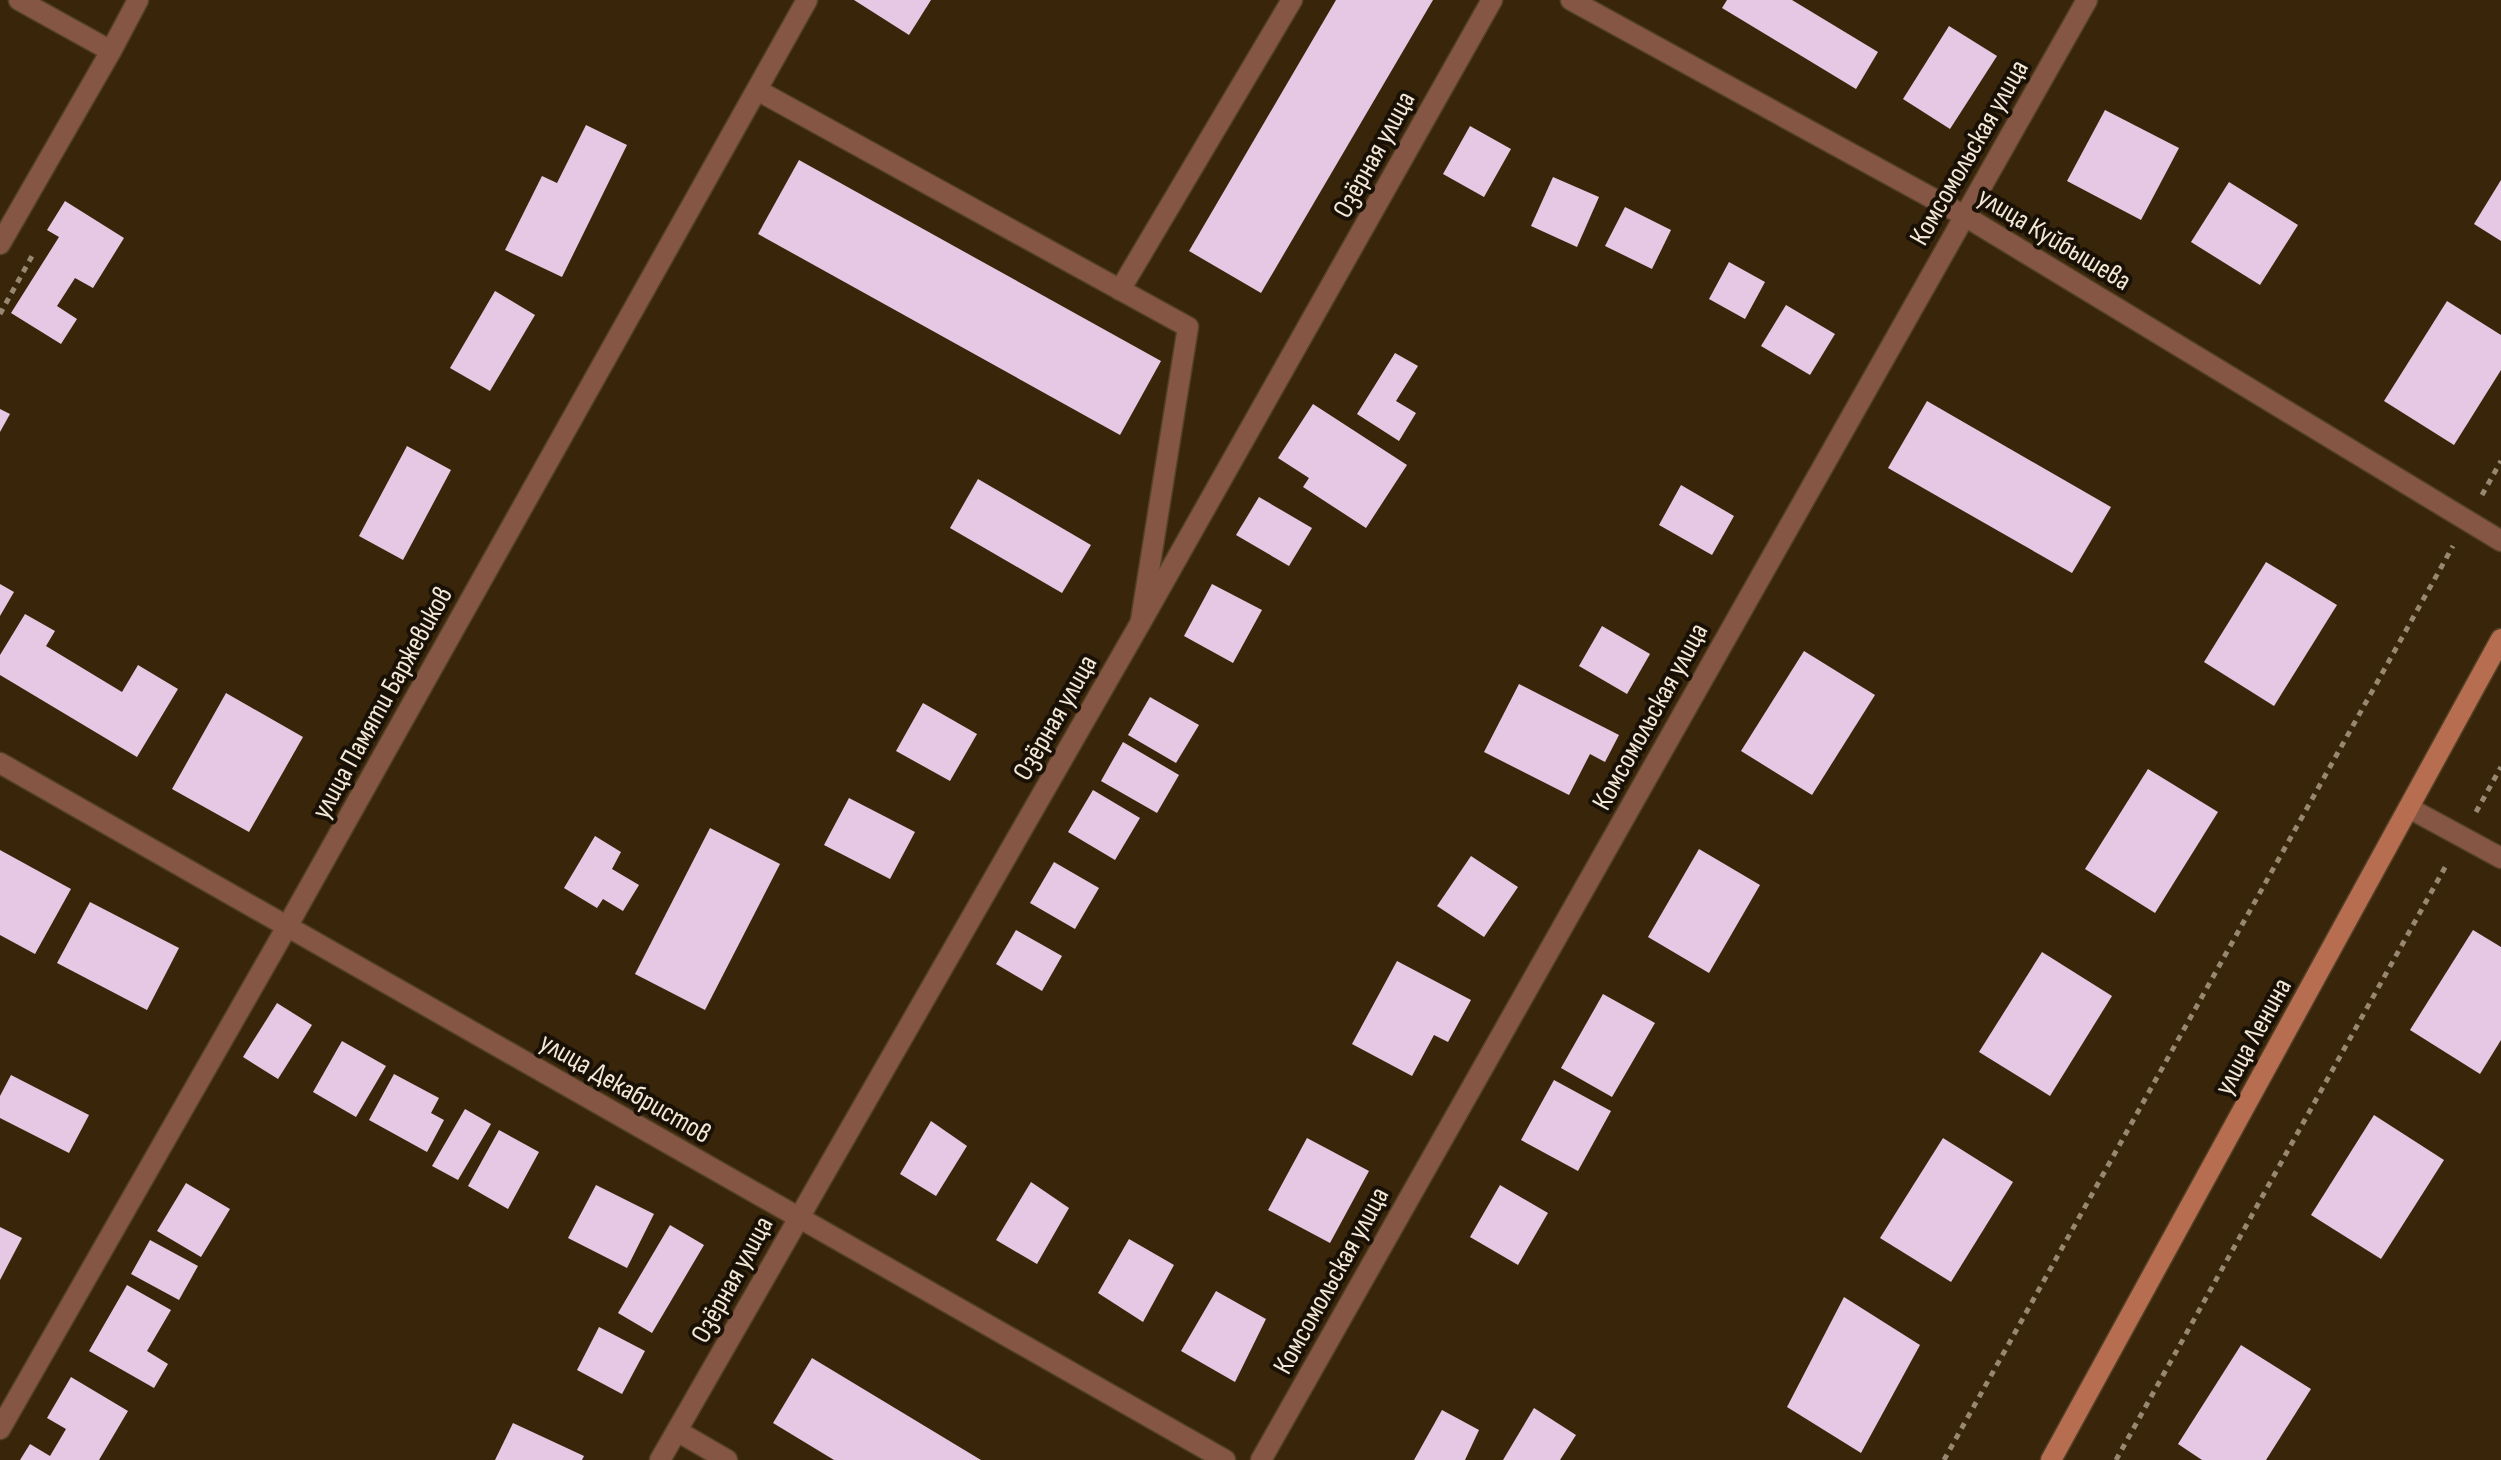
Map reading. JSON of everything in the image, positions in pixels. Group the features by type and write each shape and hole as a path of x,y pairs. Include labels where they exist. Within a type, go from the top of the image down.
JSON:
{"main road":[{"name":"улица Ленина","path":"2051,1460 2501,639"}],"street":[{"path":"19,0 111,51"},
{"path":"0,244 138,0"},
{"name":"улица Памяти Баржевиков","path":"0,1429 288,925 807,0"},
{"path":"1120,290 1292,0"},
{"name":"Озёрная улица","path":"660,1460 1141,622 1492,0"},
{"name":"улица Куйбышева","path":"1571,0 1963,215 2501,541"},
{"name":"Комсомольская улица","path":"1261,1460 2087,0"},
{"path":"757,90 1188,327 1141,622"},
{"name":"улица Декабристов","path":"0,763 1225,1460"},
{"path":"2409,808 2501,858"},
{"path":"677,1431 727,1460"}],"path":[{"path":"1944,1460 2501,461"},
{"path":"2116,1460 2501,767"}],"building":[{"path":"854,0 931,0 909,35"},
{"path":"1336,0 1433,0 1261,293 1189,251"},
{"path":"1727,0 1792,0 1878,52 1856,89 1722,8"},
{"path":"1949,26 1997,56 1950,129 1903,99"},
{"path":"2105,110 2179,148 2141,220 2067,181"},
{"path":"586,125 627,145 562,277 505,250 542,176 557,183"},
{"path":"1470,126 1511,149 1484,197 1443,174"},
{"path":"799,160 1161,361 1120,435 758,234"},
{"path":"1553,177 1599,197 1577,247 1531,226"},
{"path":"2501,180 2501,241 2474,224"},
{"path":"2229,182 2298,225 2260,285 2191,242"},
{"path":"65,201 124,238 93,288 75,278 57,306 77,319 61,344 11,313 59,237 47,230"},
{"path":"1625,207 1671,230 1652,269 1605,246"},
{"path":"1729,262 1765,282 1745,319 1709,299"},
{"path":"495,291 535,315 490,391 450,368"},
{"path":"2447,301 2501,335 2501,370 2454,445 2384,401"},
{"path":"1786,305 1835,334 1810,375 1761,346"},
{"path":"1395,353 1418,366 1396,401 1416,413 1399,441 1357,414"},
{"path":"1927,401 2111,507 2072,573 1888,468"},
{"path":"1313,404 1407,465 1366,528 1303,487 1309,478 1278,458"},
{"path":"0,409 10,414 0,432"},
{"path":"407,446 451,470 403,560 359,536"},
{"path":"978,479 1091,545 1062,593 950,528"},
{"path":"1681,485 1734,516 1712,555 1659,525"},
{"path":"1259,497 1312,528 1289,566 1236,535"},
{"path":"2266,562 2337,605 2274,706 2204,662"},
{"path":"0,584 14,592 0,616"},
{"path":"1212,584 1262,610 1233,663 1184,636"},
{"path":"25,614 55,631 46,646 122,692 138,665 178,689 137,757 0,675 0,655"},
{"path":"1602,626 1650,654 1627,694 1579,666"},
{"path":"1804,651 1875,695 1812,795 1741,751"},
{"path":"1519,684 1619,735 1605,762 1590,754 1569,795 1484,752"},
{"path":"226,693 303,737 249,832 172,789"},
{"path":"1150,697 1199,725 1176,763 1128,735"},
{"path":"923,703 977,734 950,781 896,751"},
{"path":"1123,742 1179,775 1157,813 1101,781"},
{"path":"2148,769 2218,812 2155,913 2085,869"},
{"path":"1093,790 1140,818 1115,860 1068,832"},
{"path":"849,798 915,832 890,879 824,845"},
{"path":"710,828 780,864 705,1010 635,974"},
{"path":"595,836 621,852 612,869 639,885 623,911 603,899 597,908 564,888"},
{"path":"1699,849 1760,885 1709,973 1648,937"},
{"path":"0,850 71,889 35,954 0,935"},
{"path":"1471,856 1518,887 1484,937 1437,906"},
{"path":"1054,862 1099,888 1075,929 1030,903"},
{"path":"90,902 179,948 147,1010 57,963"},
{"path":"1016,930 1062,956 1042,991 996,964"},
{"path":"2473,930 2501,947 2501,1040 2480,1074 2410,1030"},
{"path":"2042,952 2112,996 2050,1096 1979,1052"},
{"path":"1397,961 1471,1000 1448,1042 1434,1035 1412,1076 1352,1044"},
{"path":"1603,994 1655,1023 1612,1097 1561,1068"},
{"path":"277,1003 312,1025 278,1079 243,1057"},
{"path":"342,1041 386,1066 356,1117 313,1092"},
{"path":"394,1074 439,1098 431,1113 444,1120 427,1152 369,1120"},
{"path":"11,1075 89,1115 69,1153 0,1118 0,1096"},
{"path":"1554,1080 1611,1111 1578,1171 1521,1140"},
{"path":"465,1109 491,1124 458,1180 432,1166"},
{"path":"2374,1115 2444,1160 2381,1259 2311,1215"},
{"path":"931,1121 967,1146 936,1196 900,1174"},
{"path":"499,1130 539,1152 508,1209 468,1186"},
{"path":"1307,1138 1369,1171 1330,1243 1268,1210"},
{"path":"1943,1138 2013,1182 1951,1282 1880,1238"},
{"path":"1031,1182 1069,1208 1037,1264 996,1240"},
{"path":"186,1183 230,1209 201,1257 157,1231"},
{"path":"596,1185 654,1214 627,1268 568,1238"},
{"path":"1500,1185 1548,1213 1518,1265 1470,1237"},
{"path":"670,1225 704,1245 652,1333 618,1313"},
{"path":"0,1227 22,1238 0,1280"},
{"path":"1129,1239 1174,1265 1143,1322 1098,1293"},
{"path":"150,1240 198,1266 179,1300 131,1274"},
{"path":"127,1285 171,1310 147,1351 168,1364 154,1388 89,1351"},
{"path":"1216,1291 1266,1319 1235,1382 1181,1351"},
{"path":"1844,1297 1920,1345 1861,1453 1787,1407"},
{"path":"599,1327 645,1351 622,1394 577,1370"},
{"path":"2241,1345 2311,1389 2266,1460 2202,1460 2178,1444"},
{"path":"812,1358 981,1460 834,1460 773,1423"},
{"path":"71,1377 128,1411 99,1460 20,1460 30,1444 50,1456 66,1429 47,1418"},
{"path":"1534,1408 1576,1435 1560,1460 1503,1460"},
{"path":"1442,1410 1479,1430 1465,1460 1414,1460"},
{"path":"513,1423 584,1456 582,1460 495,1460"}]}
